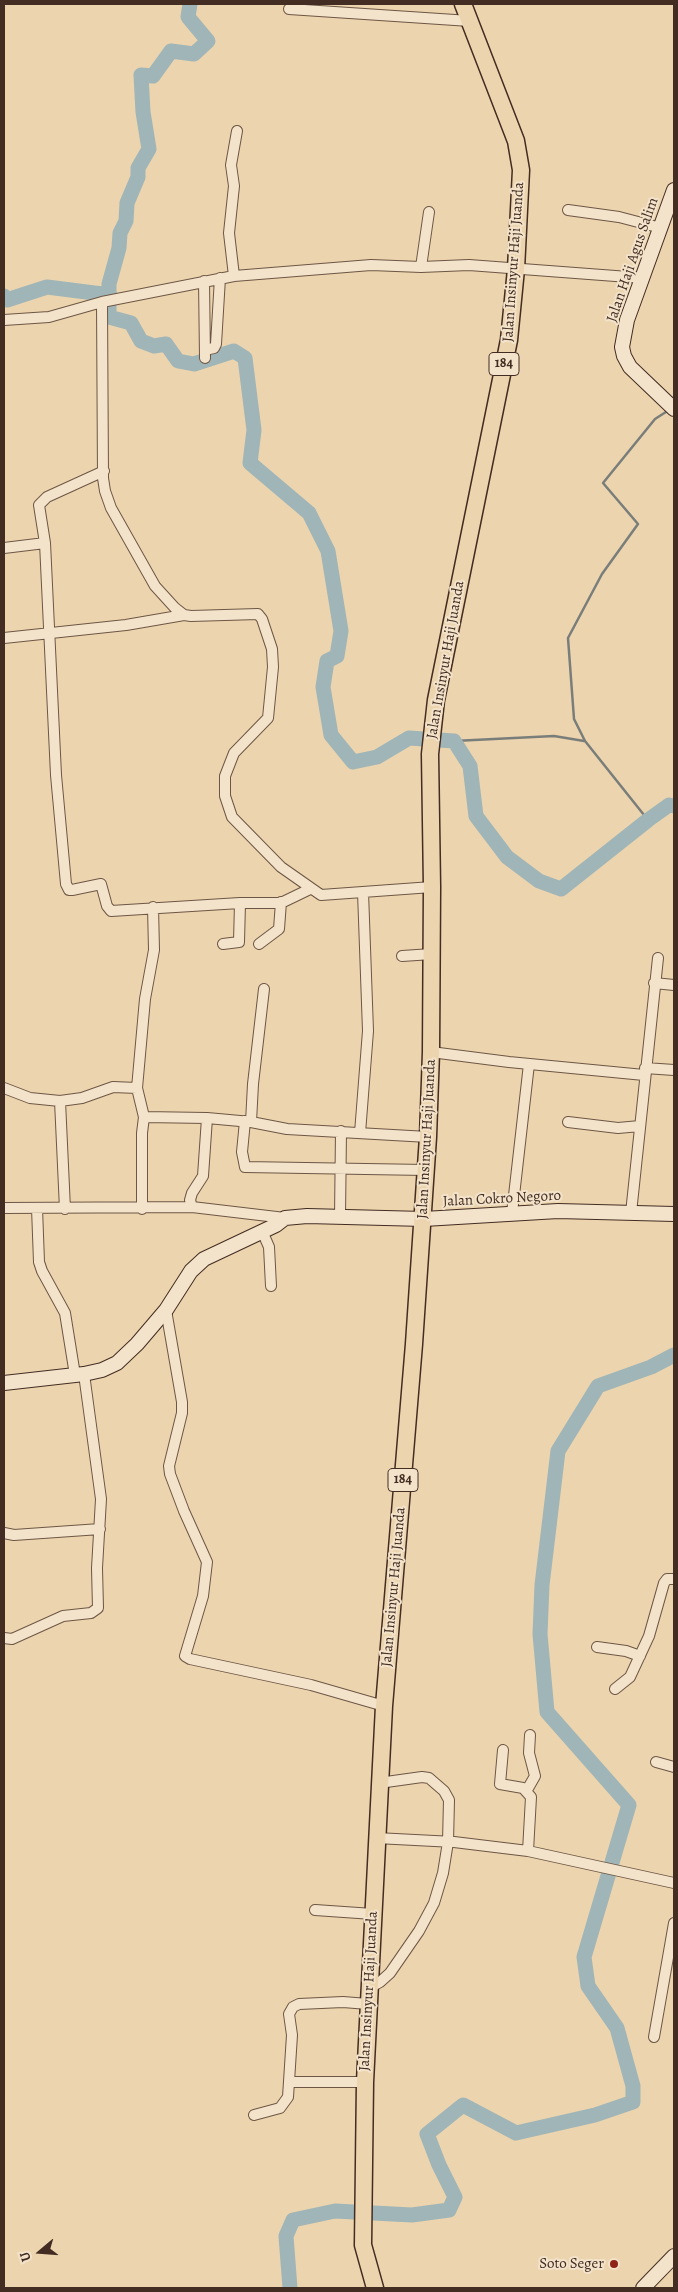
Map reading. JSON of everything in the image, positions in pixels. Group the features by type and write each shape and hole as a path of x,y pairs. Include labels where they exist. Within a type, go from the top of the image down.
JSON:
{"main road":[{"name":"Jalan Insinyur Haji Juanda","path":"375,2288 363,2245 365,2082 384,1706 424,1219 431,1052 432,887 430,754 438,690 509,340 516,269 521,170 520,154 514,133 463,4"}],"street":[{"path":"289,9 470,21"},
{"path":"234,276 229,233 234,186 231,165 237,131"},
{"name":"Jalan Haji Agus Salim","path":"674,190 626,320 623,353 630,367 674,409"},
{"path":"568,210 619,217 661,228"},
{"path":"420,267 429,212"},
{"path":"4,320 49,317 108,301 220,278 371,265 420,267 469,265 642,278"},
{"path":"204,282 205,354 216,344 220,278"},
{"path":"108,301 104,485 108,501 154,586 184,615"},
{"path":"104,471 42,500 39,509 45,543 56,775 67,887 72,890 101,884 107,906 111,910 282,902 310,888"},
{"path":"4,548 45,543"},
{"path":"4,638 50,634 184,615 258,614 262,619 274,657 270,711 264,724 231,758 225,776 225,796 232,817 281,867 310,888 328,896 432,887"},
{"path":"360,1133 368,1031 363,892"},
{"path":"259,944 279,929 282,902"},
{"path":"223,944 239,942 240,903"},
{"path":"142,1209 142,1133 144,1117 137,1088 144,1011 154,950 153,907"},
{"path":"402,956 432,954"},
{"path":"631,1213 658,958"},
{"path":"654,983 674,985"},
{"path":"264,989 253,1084 242,1152 245,1167 426,1170"},
{"path":"431,1052 529,1064 645,1071 674,1070"},
{"path":"512,1213 529,1064"},
{"path":"4,1088 30,1098 60,1101 82,1098 113,1087 137,1088"},
{"path":"60,1101 65,1209"},
{"path":"144,1117 248,1121 287,1130 428,1136"},
{"path":"192,1207 190,1200 192,1194 203,1176 207,1118"},
{"path":"568,1122 618,1128 640,1126"},
{"path":"340,1217 341,1131"},
{"path":"4,1208 142,1209 192,1207 285,1218"},
{"path":"4,1638 12,1638 62,1616 92,1613 97,1610 102,1499 79,1374 65,1313 39,1262 37,1208"},
{"name":"Jalan Cokro Negoro","path":"4,1382 102,1370 117,1362 137,1344 166,1310 191,1271 204,1259 276,1225 285,1218 424,1219 558,1211 674,1214"},
{"path":"262,1231 269,1248 271,1286"},
{"path":"166,1310 182,1402 182,1413 169,1466 170,1474 207,1562 203,1596 186,1656 190,1659 311,1685 384,1706"},
{"path":"4,1533 14,1535 100,1529"},
{"path":"614,1689 628,1679 649,1636 664,1583 667,1579 674,1579"},
{"path":"597,1647 626,1651 640,1656"},
{"path":"527,1790 535,1776 529,1753 530,1735"},
{"path":"502,1750 500,1784 527,1790"},
{"path":"656,1762 674,1768"},
{"path":"254,2115 280,2108 288,2097 292,2035 290,2014 292,2007 299,2004 343,2002 369,1996 390,1973 419,1931 434,1903 443,1873 448,1842 449,1800 444,1792 429,1778 422,1777 379,1783"},
{"path":"527,1790 532,1802 528,1851"},
{"path":"376,1838 448,1842 528,1851 622,1870 674,1883"},
{"path":"315,1910 373,1914"},
{"path":"654,2037 674,1923"},
{"path":"290,2082 365,2082"},
{"path":"644,2288 674,2256"}],"waterway":[{"path":"190,4 188,17 208,41 194,54 171,51 153,76 141,75 143,112 149,149 138,168 138,177 127,203 126,221 120,233 119,248 109,284 109,317 131,323 141,341 154,346 166,344 178,361 194,364 234,351 245,358 254,430 250,463 309,513 328,551 341,631 337,656 327,661 323,687 331,735 353,762 377,757 409,738 454,741 470,766 476,816 507,857 539,881 561,889 648,820 669,805 674,806"},
{"path":"4,296 7,300 47,287 110,295"},
{"path":"648,820 585,741 574,719 568,638 602,574 638,524 603,483 655,419 669,410"},
{"path":"454,741 554,736 584,741"},
{"path":"290,2288 286,2236 293,2220 335,2211 412,2215 449,2210 455,2197 439,2165 427,2134 463,2105 516,2133 595,2115 633,2102 633,2086 617,2028 588,1986 584,1957 629,1805 547,1712 540,1634 542,1585 558,1451 598,1386 651,1367 674,1355"}],"place":[{"name":"Soto Seger","path":"614,2264"}]}
